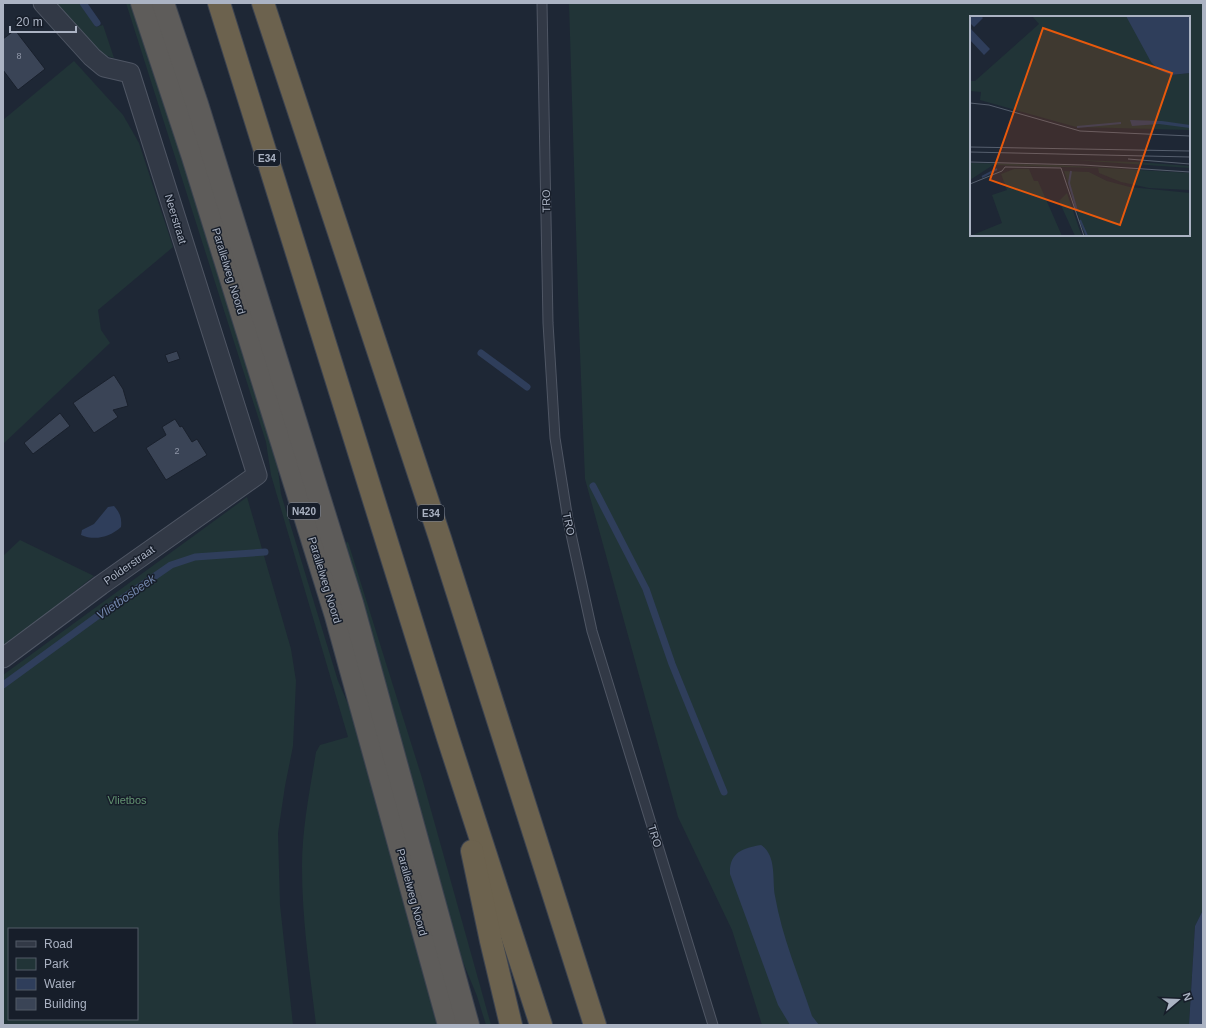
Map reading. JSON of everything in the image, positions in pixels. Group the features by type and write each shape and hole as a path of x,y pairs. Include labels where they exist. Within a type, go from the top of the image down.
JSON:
{"highway":[{"name":"Parallelweg Noord","path":"142,3 193,156 336,616 449,1025"},
{"name":"Parallelweg Noord","path":"164,3 202,119 352,603 468,1025"},
{"name":"E34","path":"218,3 448,738 541,1025"},
{"name":"E34","path":"263,3 440,538 595,1025"},
{"path":"448,738 491,941 512,1025"}],"street":[{"name":"Neerstraat","path":"43,3 104,67 130,73 256,475"},
{"name":"Polderstraat","path":"3,658 101,585 256,475"}],"lane":[{"name":"TRO","path":"542,3 548,323 555,438 568,520 592,631 713,1025"}],"green space":[{"path":"52,3 79,3 96,27 103,25 114,58 101,54"},
{"path":"126,3 133,3 275,447 281,494 338,681 355,720 438,1025 316,1025 303,907 302,852 305,823 316,752 320,745 348,737 271,475 266,442"},
{"path":"569,3 1203,3 1203,910 1195,926 1189,1025 762,1025 732,930 678,817 585,479"},
{"path":"74,61 123,115 139,143 173,247 98,310 101,330 110,343 3,444 3,120"},
{"name":"Vlietbos","path":"247,497 291,649 296,681 293,746 278,833 280,905 293,1025 3,1025 3,675"},
{"path":"20,540 94,576 3,648 3,556"},
{"path":"348,542 422,778 491,1025 486,1025 477,996 456,945 382,669 345,543"}],"water":[{"path":"114,506 120,516 121,527 107,536 97,538 81,535 82,530 94,524 108,507"},
{"path":"761,845 766,849 772,861 775,896 786,941 812,1016 819,1025 790,1025 778,1005 730,874 730,867 734,856 743,850"},
{"path":"1203,910 1203,1025 1189,1025 1195,926"}],"building":[{"path":"15,30 45,69 18,90 3,70 3,39"},
{"path":"177,351 180,359 168,363 165,355"},
{"path":"114,375 123,389 128,406 113,410 118,417 94,433 73,403"},
{"path":"60,413 70,426 33,454 24,443"},
{"path":"175,419 180,427 182,426 192,442 197,439 207,455 166,480 146,448 166,435 162,427"}],"waterway":[{"path":"83,3 97,23"},
{"path":"481,353 527,387"},
{"path":"593,486 646,589 672,664 724,792"},
{"name":"Vlietbosbeek","path":"3,685 103,612 171,565 195,557 265,552"}]}
